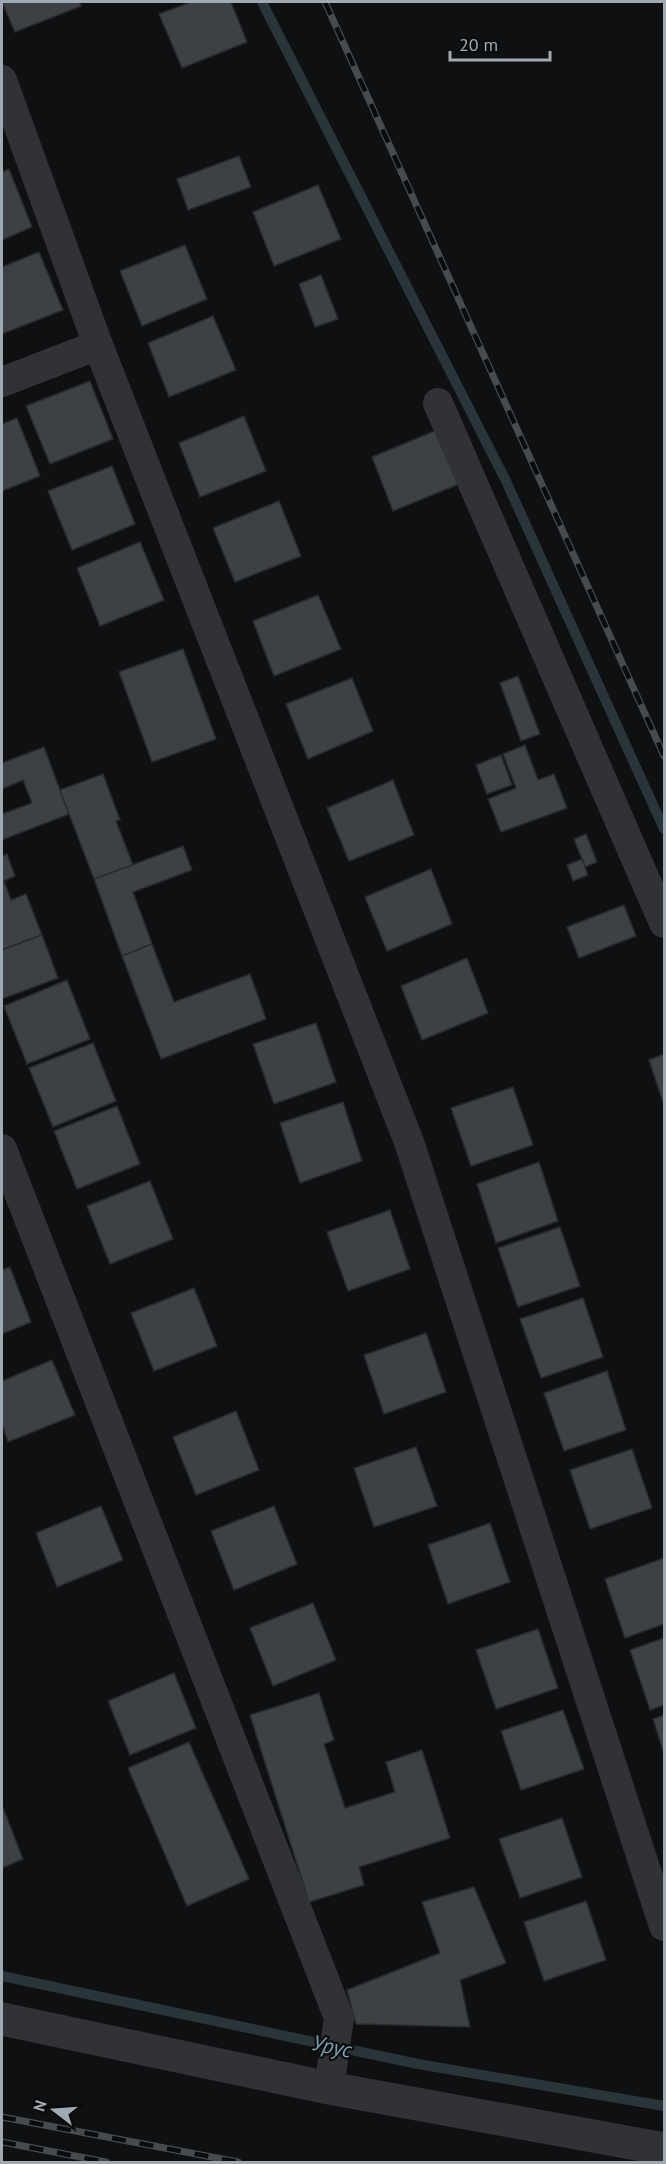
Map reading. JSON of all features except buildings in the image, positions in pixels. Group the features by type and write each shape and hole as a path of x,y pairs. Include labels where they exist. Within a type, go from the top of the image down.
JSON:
{"street":[{"path":"2,80 98,345 409,1142 664,1926"},
{"path":"2,382 98,345"},
{"path":"438,403 664,923"},
{"path":"2,1149 339,2018 329,2088"},
{"path":"2,2019 329,2088 664,2149"}],"waterway":[{"path":"262,2 506,481 664,829"},
{"name":"Урус","path":"2,1976 418,2064 664,2106"}],"railway":[{"path":"325,2 664,756"},
{"path":"2,2117 238,2162"},
{"path":"2,2142 106,2162"}]}
